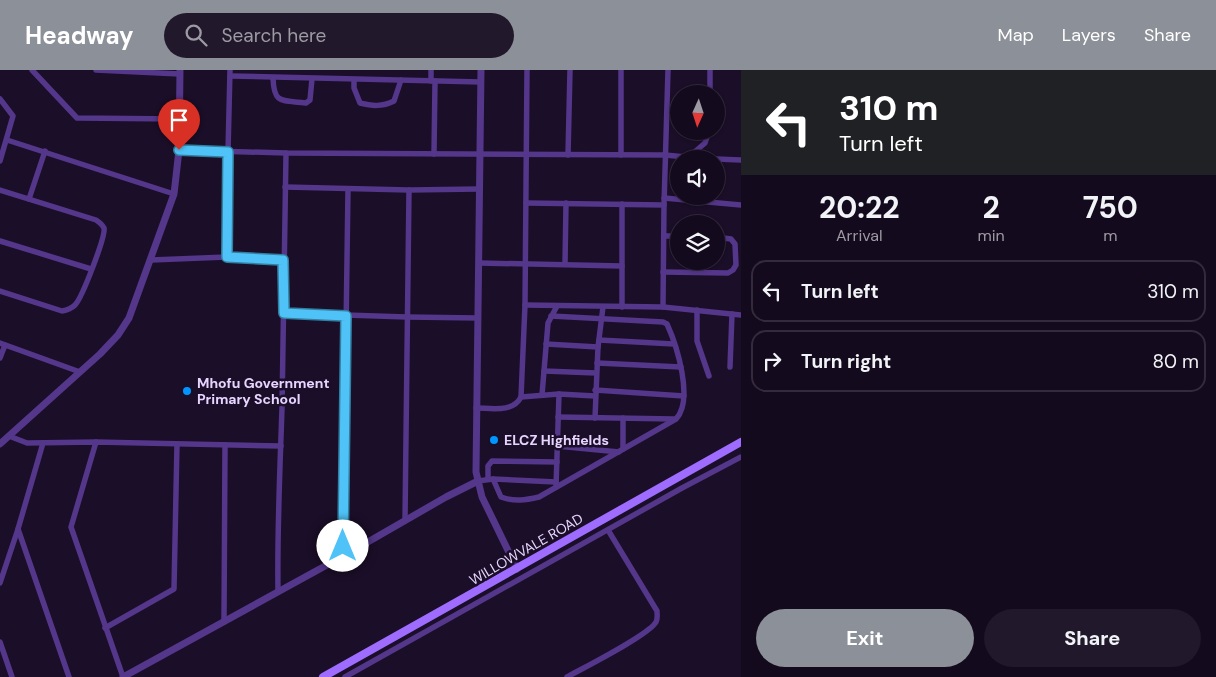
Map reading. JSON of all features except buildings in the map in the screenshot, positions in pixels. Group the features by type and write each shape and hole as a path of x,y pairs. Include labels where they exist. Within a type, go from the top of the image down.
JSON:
{"main road":[{"name":"WILLOWVALE ROAD","path":"323,677 741,442"}],"street":[{"path":"32,70 77,118 178,119"},
{"path":"0,444 100,354 124,327 135,304 174,194 179,150 180,72 96,70"},
{"path":"280,70 273,92 276,97 282,100 306,103 310,100 312,79"},
{"path":"431,70 433,81 434,154"},
{"path":"481,70 475,455 482,497 517,568"},
{"path":"476,408 511,408 517,404 521,397 525,305 527,70"},
{"path":"568,155 570,70"},
{"path":"621,70 621,155"},
{"path":"663,307 668,70"},
{"path":"710,70 710,85"},
{"path":"227,257 230,73 276,78 481,82"},
{"path":"354,80 354,88 360,103 378,106 394,101 398,94 401,80"},
{"path":"0,99 13,116 0,161"},
{"path":"7,140 174,194"},
{"path":"697,150 706,140"},
{"path":"179,150 286,153 670,155"},
{"path":"29,200 45,151"},
{"path":"278,591 278,504 281,446 286,153"},
{"path":"725,159 741,160"},
{"path":"285,187 409,190 479,189"},
{"path":"347,554 343,542 348,189"},
{"path":"0,190 90,218 103,226 104,235 79,300 69,310 62,311 0,291"},
{"path":"404,520 409,190"},
{"path":"526,203 622,204 664,201 741,205"},
{"path":"566,203 566,264"},
{"path":"622,204 622,307"},
{"path":"664,236 670,236"},
{"path":"663,272 722,273 733,270 737,262 734,241 725,238"},
{"path":"0,241 91,269"},
{"path":"151,260 227,257 283,260"},
{"path":"478,262 622,266"},
{"path":"525,305 603,308 663,307 741,315"},
{"path":"542,395 548,323 557,306"},
{"path":"595,418 596,373 603,308"},
{"path":"696,310 697,341 709,376"},
{"path":"284,313 478,318"},
{"path":"730,367 732,314"},
{"path":"551,316 665,323 681,366 684,396 681,413 676,419 621,451 556,484 539,497 526,500 508,500 501,497 490,479 489,464 492,462 557,462"},
{"path":"599,340 674,344"},
{"path":"0,358 3,344 80,372"},
{"path":"546,344 598,347"},
{"path":"597,363 681,366"},
{"path":"544,370 596,373"},
{"path":"521,397 595,393 684,396"},
{"path":"556,484 559,394"},
{"path":"558,417 676,419"},
{"path":"621,451 623,418"},
{"path":"9,436 27,442 43,443 96,442 281,446"},
{"path":"96,442 71,526 123,677 347,554 404,520 478,481 490,479 556,484"},
{"path":"0,583 43,443"},
{"path":"105,628 174,589 176,444"},
{"path":"224,622 225,445"},
{"path":"557,446 621,451"},
{"path":"345,677 682,488 741,457"},
{"path":"18,529 69,677"},
{"path":"567,677 618,649 651,628 657,620 656,611 608,530"},
{"path":"0,642 12,677"}],"place":[{"name":"Mhofu Government Primary School","path":"187,391"},
{"name":"ELCZ Highfields","path":"494,440"}],"route":[{"path":"179,150 228,152 227,257 283,260 284,313 346,316 343,546"}]}
